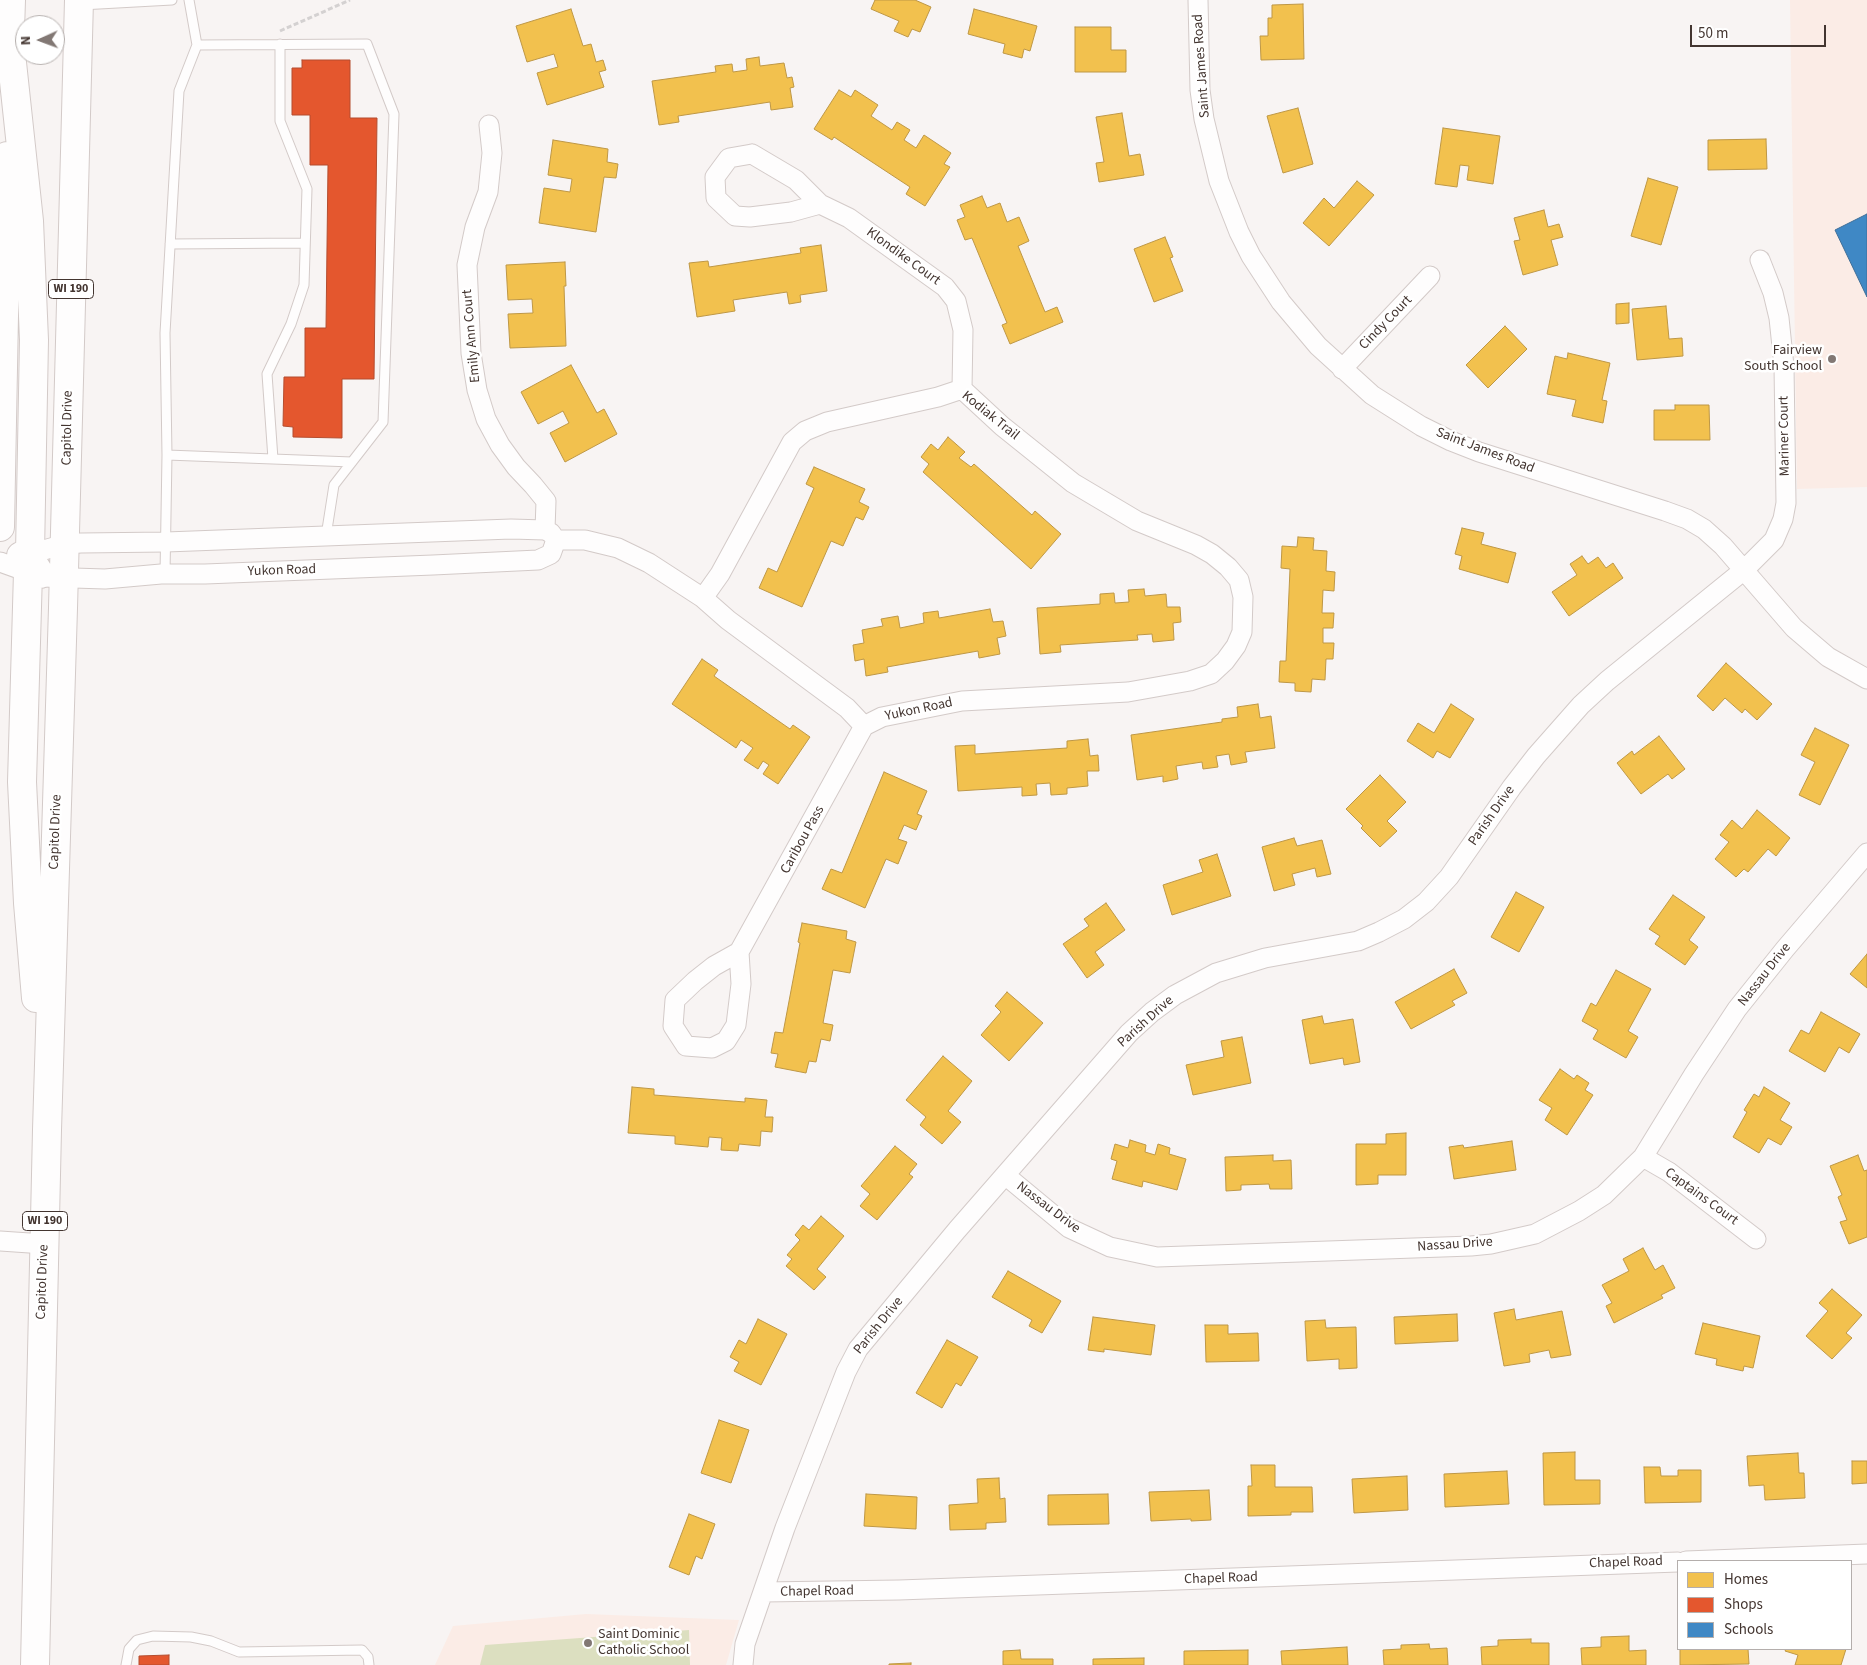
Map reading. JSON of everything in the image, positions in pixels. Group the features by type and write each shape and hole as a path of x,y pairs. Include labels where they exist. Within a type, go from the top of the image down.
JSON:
{"main road":[{"path":"0,526 11,0"},
{"name":"Capitol Drive","path":"35,1665 47,1130 26,566 64,544 73,2"},
{"path":"10,44 29,221 34,330 26,566 22,782 28,903 47,1130"}],"street":[{"name":"Saint James Road","path":"1198,0 1200,90 1204,119 1214,162 1228,204 1252,256 1282,302 1305,332 1342,369 1372,395 1421,426 1479,452 1687,519 1723,546 1794,628 1828,656 1867,678"},
{"name":"Emily Ann Court","path":"489,125 492,154 488,192 475,227 467,265 471,353 477,390 486,419 500,445 516,467 546,501 551,535"},
{"name":"Klondike Court","path":"820,204 791,212 750,217 735,216 716,198 715,177 729,158 752,154 796,180 820,204 849,218 945,287 956,301 963,330 962,390"},
{"name":"Mariner Court","path":"1744,570 1774,540 1783,519 1786,503 1784,366 1779,318 1774,293 1760,260"},
{"name":"Cindy Court","path":"1342,369 1430,276"},
{"name":"Kodiak Trail","path":"703,598 720,574 792,442 806,431 827,422 962,390 1002,426 1073,483 1137,521 1196,545 1212,554 1228,567 1239,580 1243,597 1244,615"},
{"path":"64,544 502,529 585,540 618,548 649,563 703,598 728,620 847,708 864,726"},
{"name":"Yukon Road","path":"26,566 105,579 165,574 312,570 538,560 550,554 551,535"},
{"name":"Parish Drive","path":"743,1665 746,1644 789,1519 846,1372 858,1349 1005,1175 1129,1033 1152,1012 1175,995 1216,973 1250,962 1358,941 1404,919 1426,902 1449,877 1536,756 1581,704 1744,570"},
{"name":"Yukon Road","path":"864,726 882,717 962,701 1128,692 1190,682 1211,674 1225,661 1236,646 1242,632 1244,615"},
{"name":"Caribou Pass","path":"740,952 864,726"},
{"name":"Nassau Drive","path":"1005,1175 1069,1228 1110,1248 1157,1257 1491,1244 1535,1234 1579,1211 1604,1195 1643,1157 1694,1074 1738,1009 1785,949 1867,853"},
{"path":"740,952 741,984 736,1025 726,1041 712,1048 686,1046 673,1026 675,1000 714,966 740,952"},
{"name":"Captains Court","path":"1643,1157 1669,1172 1756,1239"},
{"path":"0,1242 44,1244"},
{"path":"1712,1560 1867,1554"},
{"name":"Chapel Road","path":"764,1592 909,1590 1677,1562"}],"lane":[{"path":"73,2 172,0"},
{"path":"165,574 167,456 165,333 179,90 197,44 189,0"},
{"path":"197,44 367,44 394,114 383,422 334,486 326,536"},
{"path":"272,459 267,374 291,324 304,286 306,189 280,121 276,44"},
{"path":"170,244 305,243"},
{"path":"167,456 352,462"},
{"path":"126,1665 129,1649 137,1640 153,1636 190,1637 211,1641 239,1652 362,1650 368,1657 369,1665"}],"path":[{"path":"276,44 274,33 350,0"}],"shaded area":[{"name":"Fairview South School","path":"1790,0 1867,0 1867,487 1797,489"},
{"name":"Saint Dominic Catholic School","path":"586,1614 739,1620 726,1665 435,1665 453,1626"}],"green space":[{"path":"689,1630 690,1665 480,1665 485,1645"}],"building: Homes":[{"path":"875,0 915,0 931,7 920,32 912,29 908,37 894,31 899,21 871,9"},
{"path":"1303,4 1304,59 1261,60 1260,36 1268,36 1268,18 1272,18 1272,5"},
{"path":"571,9 583,46 591,44 596,62 603,60 606,70 599,72 604,87 547,105 537,73 558,67 554,54 527,62 516,26"},
{"path":"974,9 1037,26 1030,51 1024,49 1022,58 1003,53 1005,44 968,34"},
{"path":"1075,27 1111,27 1111,50 1126,50 1126,72 1075,72"},
{"path":"759,57 760,66 784,63 787,78 792,77 794,87 790,88 793,107 771,110 770,102 678,116 679,122 659,125 652,81 716,72 715,66 732,64 733,72 747,70 746,59"},
{"path":"839,90 851,97 855,90 878,105 871,116 892,130 897,122 910,130 904,140 916,148 924,135 951,153 944,164 950,167 925,206 906,194 910,187 834,137 832,140 814,129"},
{"path":"1298,108 1313,164 1283,173 1267,116"},
{"path":"1122,113 1129,156 1140,154 1144,175 1099,182 1096,163 1104,162 1096,117"},
{"path":"1443,128 1500,136 1493,184 1467,180 1469,166 1460,165 1457,187 1435,184"},
{"path":"1766,139 1767,169 1708,170 1708,140"},
{"path":"553,140 608,149 607,162 618,164 616,178 604,177 596,232 539,223 544,188 570,192 572,179 548,175"},
{"path":"1648,178 1678,187 1661,245 1631,236"},
{"path":"1357,181 1374,195 1329,246 1303,223 1324,198 1334,208"},
{"path":"982,196 987,208 1000,203 1007,222 1019,217 1029,241 1018,246 1045,312 1057,307 1063,322 1010,344 1002,325 1007,323 972,238 965,240 957,220 965,217 960,205"},
{"path":"1544,210 1548,227 1559,224 1563,237 1551,240 1558,265 1523,275 1514,241 1520,240 1514,218"},
{"path":"1165,237 1173,257 1170,258 1183,291 1154,302 1134,249"},
{"path":"821,245 827,291 800,295 801,302 789,304 787,292 733,300 735,311 697,317 689,263 708,261 709,267 801,253 800,248"},
{"path":"565,262 566,346 510,348 508,314 533,313 532,299 508,300 506,265"},
{"path":"1629,303 1629,323 1616,324 1616,304"},
{"path":"1666,306 1669,339 1682,338 1683,356 1637,360 1632,309"},
{"path":"1505,326 1527,349 1488,388 1466,365"},
{"path":"1568,353 1610,363 1602,400 1607,401 1603,423 1572,416 1576,400 1547,394 1555,356 1567,359"},
{"path":"571,365 597,413 604,409 617,434 565,462 550,433 569,423 563,411 538,424 521,392"},
{"path":"1675,405 1709,405 1710,440 1654,440 1654,410 1675,410"},
{"path":"948,437 965,452 959,458 971,467 974,464 1032,515 1035,511 1061,534 1031,569 923,472 929,464 921,457 931,444 938,450"},
{"path":"814,467 865,489 859,502 869,507 863,520 856,517 843,546 831,541 802,607 759,588 768,568 777,572 814,488 806,484"},
{"path":"1462,528 1484,533 1481,544 1516,553 1508,583 1459,569 1462,556 1455,554"},
{"path":"1298,537 1314,538 1313,550 1327,551 1326,571 1335,572 1334,591 1323,590 1322,613 1334,613 1333,628 1323,628 1323,643 1334,643 1333,659 1326,659 1325,680 1312,679 1311,692 1295,691 1295,683 1279,682 1280,661 1286,661 1290,569 1281,568 1282,546 1297,547"},
{"path":"1582,556 1588,564 1598,557 1606,568 1613,563 1623,578 1569,616 1552,592 1577,575 1570,564"},
{"path":"1144,589 1145,596 1166,594 1167,607 1180,607 1181,622 1173,623 1174,640 1153,642 1152,634 1137,635 1138,640 1060,645 1061,652 1040,654 1037,608 1100,604 1100,594 1114,593 1115,603 1129,602 1128,590"},
{"path":"990,609 993,622 1003,621 1006,636 997,638 1000,654 979,658 978,651 887,667 888,672 866,676 864,659 855,661 853,645 864,643 862,630 883,626 881,619 898,616 900,628 924,623 923,613 938,611 939,618"},
{"path":"702,659 718,670 714,676 790,729 793,725 810,737 778,784 763,774 769,765 763,761 758,769 744,760 753,748 741,740 736,748 672,704"},
{"path":"1726,663 1772,704 1757,720 1745,709 1742,713 1725,698 1713,711 1697,696"},
{"path":"1258,704 1260,718 1271,716 1275,748 1245,752 1247,762 1231,765 1229,754 1216,756 1218,767 1203,769 1202,762 1176,766 1178,779 1163,782 1163,776 1137,780 1131,735 1222,722 1222,719 1238,717 1237,707"},
{"path":"1451,704 1474,719 1450,758 1437,751 1433,758 1407,741 1418,723 1434,733"},
{"path":"1815,728 1849,745 1820,805 1799,795 1815,762 1801,755"},
{"path":"1659,736 1685,769 1672,779 1668,774 1641,794 1617,763 1632,751 1634,755"},
{"path":"1088,739 1090,756 1098,755 1099,771 1087,771 1088,786 1067,788 1067,794 1051,795 1050,783 1036,784 1037,795 1022,796 1022,787 958,791 955,746 975,745 975,754 1067,748 1067,741"},
{"path":"884,772 927,791 917,814 922,816 916,830 904,825 898,839 907,842 898,864 886,859 865,908 822,889 831,869 842,873"},
{"path":"1380,775 1406,802 1387,821 1397,831 1380,847 1346,809"},
{"path":"1757,810 1790,838 1776,856 1768,849 1748,872 1744,869 1736,877 1715,859 1729,842 1720,835 1732,820 1742,829"},
{"path":"1294,838 1297,846 1322,840 1331,874 1317,877 1315,868 1292,874 1295,885 1274,891 1262,847"},
{"path":"1217,854 1231,896 1172,915 1163,885 1203,872 1199,860"},
{"path":"1516,892 1544,907 1519,952 1491,937"},
{"path":"1673,895 1705,917 1689,940 1698,947 1685,965 1655,944 1660,936 1649,929"},
{"path":"1106,903 1125,930 1095,952 1104,965 1087,978 1063,944 1089,926 1084,919"},
{"path":"802,923 847,931 846,939 856,942 850,973 833,970 823,1023 833,1025 830,1041 821,1039 816,1062 809,1061 806,1073 775,1067 778,1054 771,1053 775,1032 783,1033"},
{"path":"1867,954 1867,988 1850,974"},
{"path":"1454,969 1467,993 1452,1001 1455,1005 1411,1029 1395,1002"},
{"path":"1616,970 1651,989 1628,1031 1638,1037 1626,1058 1593,1039 1598,1030 1582,1021 1591,1003 1596,1006"},
{"path":"1007,992 1043,1023 1009,1061 981,1035 1001,1012 995,1006"},
{"path":"1821,1012 1860,1034 1849,1053 1839,1047 1825,1072 1789,1051 1801,1030 1809,1034"},
{"path":"1322,1016 1324,1024 1353,1019 1360,1062 1344,1065 1343,1058 1310,1064 1302,1020"},
{"path":"1242,1037 1251,1083 1193,1095 1186,1065 1224,1057 1221,1041"},
{"path":"943,1056 972,1081 948,1111 961,1122 942,1144 920,1125 926,1117 906,1100"},
{"path":"1560,1069 1574,1079 1577,1075 1589,1083 1585,1090 1593,1095 1567,1135 1545,1120 1552,1108 1539,1100"},
{"path":"632,1087 654,1089 654,1095 745,1102 745,1098 767,1100 765,1117 773,1117 772,1132 761,1131 760,1146 739,1144 738,1151 721,1150 722,1138 709,1137 708,1147 675,1144 675,1136 628,1133"},
{"path":"1764,1087 1790,1103 1780,1120 1792,1127 1781,1145 1768,1138 1759,1153 1733,1137 1747,1112 1744,1110 1754,1094 1759,1097"},
{"path":"1406,1133 1406,1175 1378,1175 1378,1184 1356,1185 1356,1144 1386,1144 1386,1134"},
{"path":"1130,1140 1146,1145 1145,1152 1155,1155 1158,1144 1170,1148 1169,1154 1186,1159 1177,1190 1143,1181 1142,1187 1112,1179 1117,1161 1111,1159 1115,1144 1128,1148"},
{"path":"1512,1141 1516,1170 1454,1179 1449,1147 1463,1145 1464,1148"},
{"path":"895,1146 917,1164 909,1174 913,1177 877,1220 860,1206 870,1194 861,1186"},
{"path":"1273,1155 1273,1161 1291,1160 1292,1189 1270,1189 1269,1184 1241,1185 1241,1190 1226,1191 1225,1157"},
{"path":"1858,1155 1864,1171 1867,1170 1867,1237 1849,1244 1840,1222 1847,1220 1838,1197 1842,1195 1830,1166"},
{"path":"821,1216 844,1236 817,1269 826,1277 814,1290 786,1266 792,1259 787,1255 800,1240 795,1235 803,1225 809,1230"},
{"path":"1643,1248 1655,1270 1663,1265 1675,1288 1661,1295 1663,1298 1614,1323 1606,1306 1612,1303 1602,1285 1629,1271 1623,1259"},
{"path":"1008,1271 1061,1301 1042,1333 1029,1326 1032,1320 992,1297"},
{"path":"1832,1289 1862,1315 1846,1333 1852,1338 1832,1359 1806,1336 1828,1311 1819,1303"},
{"path":"1514,1309 1516,1320 1562,1311 1571,1355 1551,1358 1549,1350 1529,1354 1530,1362 1504,1366 1494,1313"},
{"path":"1457,1314 1458,1341 1395,1344 1394,1317"},
{"path":"1093,1317 1155,1325 1151,1355 1104,1349 1104,1352 1088,1350"},
{"path":"758,1319 787,1334 761,1385 734,1371 739,1362 730,1357 739,1340 746,1344"},
{"path":"1325,1320 1326,1328 1356,1327 1357,1368 1339,1369 1339,1359 1307,1361 1305,1321"},
{"path":"1703,1323 1760,1336 1753,1368 1744,1366 1743,1371 1716,1365 1717,1359 1695,1354"},
{"path":"1205,1325 1228,1325 1228,1334 1258,1333 1259,1361 1206,1362"},
{"path":"947,1340 978,1357 961,1386 956,1383 942,1408 916,1393"},
{"path":"719,1420 749,1430 731,1483 701,1473"},
{"path":"1575,1452 1575,1480 1600,1480 1600,1504 1544,1505 1543,1453"},
{"path":"1798,1453 1799,1473 1804,1473 1805,1498 1765,1500 1764,1485 1749,1486 1747,1456"},
{"path":"1852,1461 1867,1461 1867,1483 1852,1484"},
{"path":"1251,1465 1275,1465 1275,1487 1312,1487 1313,1512 1291,1512 1291,1515 1248,1516 1248,1486 1252,1486"},
{"path":"1644,1467 1660,1467 1661,1476 1678,1476 1678,1470 1701,1470 1701,1502 1645,1503"},
{"path":"1507,1471 1509,1504 1445,1507 1444,1474"},
{"path":"1407,1476 1408,1510 1354,1513 1352,1479"},
{"path":"999,1478 1000,1499 1005,1498 1006,1522 986,1523 986,1529 950,1530 949,1505 978,1503 977,1479"},
{"path":"1209,1490 1211,1520 1151,1521 1149,1492"},
{"path":"866,1494 917,1497 916,1529 864,1526"},
{"path":"1108,1494 1109,1524 1048,1525 1048,1495"},
{"path":"689,1514 715,1524 702,1559 696,1556 689,1575 669,1567"},
{"path":"1629,1636 1629,1651 1646,1650 1646,1665 1582,1665 1581,1648 1601,1647 1601,1637"},
{"path":"1531,1639 1531,1643 1549,1643 1549,1665 1482,1665 1481,1647 1498,1646 1498,1640"},
{"path":"1429,1644 1430,1649 1447,1648 1448,1665 1384,1665 1383,1650 1401,1649 1401,1645"},
{"path":"1347,1647 1348,1665 1282,1665 1281,1651"},
{"path":"1020,1650 1021,1659 1053,1659 1053,1665 1003,1665 1003,1651"},
{"path":"1248,1650 1248,1665 1184,1665 1184,1651"},
{"path":"1680,1650 1748,1650 1749,1664 1680,1665"},
{"path":"1846,1650 1841,1665 1795,1665 1798,1655 1785,1651"},
{"path":"1144,1658 1144,1665 1093,1665 1093,1659"},
{"path":"911,1663 911,1665 889,1665 889,1664"}],"building: Shops":[{"path":"302,60 350,60 350,118 377,118 374,379 342,379 342,438 293,437 293,427 283,426 284,377 305,377 305,328 326,328 328,165 310,165 310,115 292,115 292,68 302,68"},
{"path":"169,1655 169,1665 139,1665 139,1656"}],"building: Schools":[{"path":"1867,214 1867,297 1835,230"}],"place":[{"name":"Fairview South School","path":"1832,359"},
{"name":"Saint Dominic Catholic School","path":"588,1643"}]}
